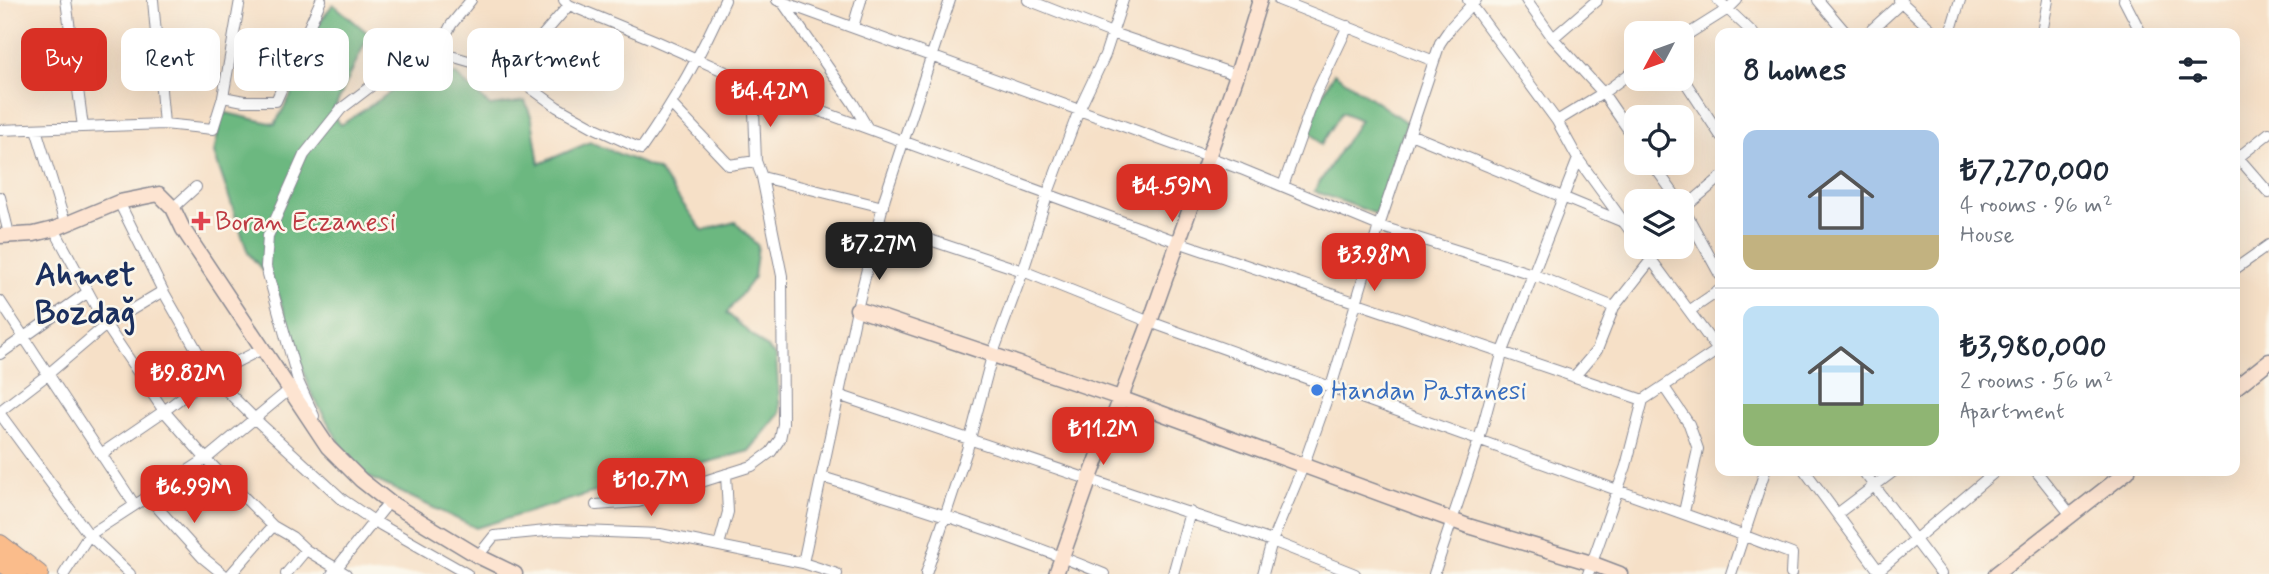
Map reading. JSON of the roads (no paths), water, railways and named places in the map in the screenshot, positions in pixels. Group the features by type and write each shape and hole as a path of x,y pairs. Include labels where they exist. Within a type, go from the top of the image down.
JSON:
{"highway":[{"path":"0,544 39,574"},
{"path":"0,561 18,574"}],"street":[{"path":"66,0 83,127"},
{"path":"153,0 163,124"},
{"path":"0,130 163,124 213,129 223,97 240,0"},
{"path":"223,97 244,102 276,101 321,0"},
{"path":"449,28 471,0"},
{"path":"535,91 593,127 641,149 672,105 725,0"},
{"path":"853,27 861,0"},
{"path":"803,563 856,309 883,207 950,0"},
{"path":"1028,0 1112,33 1237,75"},
{"path":"926,574 992,356 1048,194 1079,110 1105,55 1123,0"},
{"path":"1056,574 1150,322 1237,75 1260,0"},
{"path":"1279,0 1434,61"},
{"path":"1526,0 1553,37 1603,93 1624,124"},
{"path":"1553,37 1597,0"},
{"path":"1718,0 1748,28"},
{"path":"1694,30 1728,9 1737,0"},
{"path":"1818,0 1842,28"},
{"path":"1952,28 1960,0"},
{"path":"2043,28 2048,0"},
{"path":"2124,0 2138,28"},
{"path":"780,1 1208,157 1379,226 1532,274 1614,307"},
{"path":"780,1 867,127"},
{"path":"1263,574 1272,541 1304,464 1331,387 1379,226 1440,43 1472,1 1557,121 1578,159 1624,222"},
{"path":"1873,28 1900,1 1930,28"},
{"path":"546,28 567,2 697,58 753,86 904,142 1355,304 1643,400"},
{"path":"1283,186 1315,96 1348,26"},
{"path":"1557,121 1624,78"},
{"path":"596,505 638,502 752,466 771,452 780,439 783,424 782,276 762,177 756,161 753,86"},
{"path":"328,447 298,381 266,267 268,236 304,155 341,109 365,91"},
{"path":"1691,91 1715,127"},
{"path":"672,105 729,165 756,161"},
{"path":"36,129 59,226 88,292 106,325 164,411 206,459 273,526 292,537 334,571 346,574"},
{"path":"2240,155 2269,133"},
{"path":"1410,134 1624,222"},
{"path":"1434,574 1479,440 1502,354 1578,159"},
{"path":"2240,162 2269,193"},
{"path":"762,177 883,207"},
{"path":"1694,197 1715,182"},
{"path":"173,208 196,187"},
{"path":"0,197 5,235 34,233 119,202 159,194 173,208 183,229 328,447 361,480 389,502 510,573"},
{"path":"119,202 163,291 211,374 255,419 344,500 374,521 467,574"},
{"path":"879,223 1023,271 1150,322 1684,512 1792,554 1791,574"},
{"path":"1694,230 1715,266"},
{"path":"2240,265 2269,244"},
{"path":"1574,377 1597,350 1614,307 1644,259"},
{"path":"1653,259 1715,347"},
{"path":"130,574 89,535 0,412 106,325 163,291"},
{"path":"0,354 88,292"},
{"path":"1689,312 1715,294"},
{"path":"0,301 134,504"},
{"path":"856,309 1120,398 1589,568 1620,574"},
{"path":"101,454 164,411 211,374 264,348"},
{"path":"1589,568 1618,490 1643,400 1715,355"},
{"path":"2240,384 2269,361"},
{"path":"1664,387 1689,424 1699,449 1684,512"},
{"path":"64,574 89,535 206,459 289,390"},
{"path":"838,395 1190,512 1355,574"},
{"path":"719,545 728,512 726,474"},
{"path":"1731,574 1763,476"},
{"path":"1809,476 1880,572 1990,476"},
{"path":"1867,476 1941,574"},
{"path":"1837,514 1888,476"},
{"path":"2040,476 2071,515"},
{"path":"1996,574 2122,476"},
{"path":"822,477 945,515 1104,574"},
{"path":"146,496 202,558 223,574"},
{"path":"334,571 389,502"},
{"path":"1173,574 1190,512"},
{"path":"231,574 273,526"},
{"path":"478,556 494,536 556,530 660,534 803,563 823,572 837,574"},
{"path":"286,574 306,550"}],"place":[{"name":"Boran Eczanesi","path":"201,221"},
{"name":"Handan Pastanesi","path":"1317,390"}],"district":[{"name":"Ahmet Bozdağ","path":"85,292"}]}
